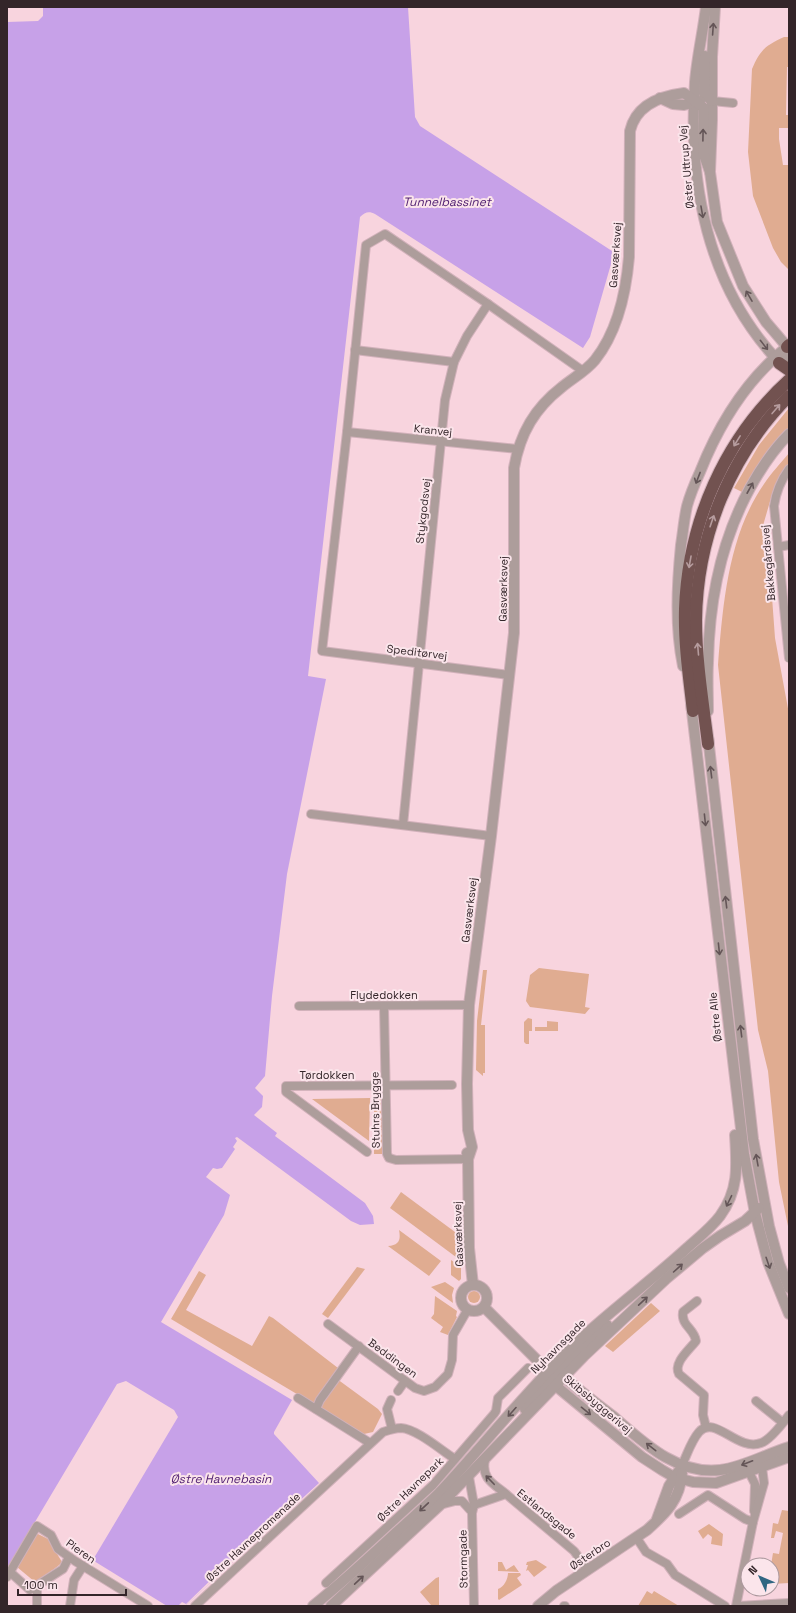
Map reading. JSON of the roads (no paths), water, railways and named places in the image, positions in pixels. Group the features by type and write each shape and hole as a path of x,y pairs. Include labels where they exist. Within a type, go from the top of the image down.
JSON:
{"highway":[{"path":"693,711 686,652 685,609 687,578 697,530 706,503 727,458 741,434 771,397 789,380"},
{"path":"708,744 696,621 697,597 704,550 718,504 739,461 766,421 789,396"}],"street":[{"name":"Øster Uttrup Vej","path":"706,7 695,82 694,120 696,173 703,218 724,280 739,309 784,356"},
{"name":"Øster Uttrup Vej","path":"715,7 712,57 710,181 717,222 735,268 784,356 789,373"},
{"path":"702,41 705,53 704,94 712,101"},
{"name":"Gasværksvej","path":"473,1285 470,1254 468,1159 465,1147 468,1130 467,1048 469,1006 491,836 514,633 514,468 517,449 524,431 544,402 595,360 617,319 627,278 629,257 630,131 632,122 642,108 660,98 684,93 695,101"},
{"path":"695,101 733,102"},
{"path":"695,101 704,108 703,152 710,172"},
{"path":"347,432 366,245 385,234 583,371"},
{"name":"Stykgodsvej","path":"418,663 445,400 454,362 467,336 488,304"},
{"path":"355,350 454,362"},
{"name":"Østre Alle","path":"784,356 753,379 736,402 708,452 687,507 680,559 677,599 680,651 693,711 733,1069 744,1154 755,1213 768,1262 789,1314"},
{"name":"Kranvej","path":"347,432 517,449"},
{"name":"Speditørvej","path":"347,432 322,651 509,675"},
{"path":"789,434 759,470 736,516 723,554 714,597 709,648 708,744 753,1139 763,1198 779,1263 789,1288"},
{"name":"Bakkegårdsvej","path":"789,469 775,497 774,506 789,658"},
{"path":"778,547 789,545"},
{"path":"403,826 418,663"},
{"path":"311,814 491,836"},
{"name":"Flydedokken","path":"299,1006 469,1006"},
{"name":"Stuhrs Brygge","path":"384,1006 386,1148 389,1158 402,1160 468,1159"},
{"name":"Nyhavnsgade","path":"331,1606 469,1477 556,1386 557,1374 576,1344 596,1325 660,1273 720,1216 731,1196 737,1171 733,1069"},
{"name":"Tørdokken","path":"367,1152 286,1092 286,1086 452,1085"},
{"name":"Nyhavnsgade","path":"313,1606 438,1494 557,1374 584,1356 690,1257 720,1236 745,1222 762,1204 763,1198"},
{"path":"473,1285 481,1287 486,1294 486,1302 484,1307 477,1311 468,1309 462,1303 462,1294 466,1288 473,1285"},
{"path":"697,1301 683,1312 682,1318 695,1335 696,1342 678,1365 677,1370 679,1374 704,1395 703,1415 706,1427 719,1429 737,1441 747,1444 761,1443 786,1421 756,1400"},
{"path":"484,1307 557,1374 549,1380 485,1460"},
{"name":"Beddingen","path":"328,1324 405,1381 418,1390 424,1391 435,1387 446,1377 452,1360 453,1335 468,1309"},
{"path":"316,1409 320,1400 359,1346"},
{"path":"455,1459 494,1414 496,1411 498,1398 528,1368"},
{"name":"Skibsbyggerivej","path":"557,1374 556,1386 642,1457 678,1478"},
{"name":"Skibsbyggerivej","path":"557,1374 654,1450 682,1465"},
{"path":"398,1391 405,1381"},
{"path":"298,1398 370,1443 383,1432 392,1429 387,1409 391,1400"},
{"name":"Østerbro","path":"538,1606 556,1591 656,1522 669,1486 678,1478 682,1465 696,1436 706,1427"},
{"name":"Østre Havnepark","path":"326,1583 433,1485 455,1459 429,1441 410,1431 402,1428 392,1429"},
{"name":"Østre Havnepromenade","path":"195,1606 370,1443"},
{"path":"682,1465 698,1470 726,1469 789,1447"},
{"path":"678,1478 700,1483 716,1483 789,1457"},
{"name":"Estlandsgade","path":"485,1460 484,1469 486,1476 574,1551 588,1570"},
{"path":"762,1467 764,1483 753,1522 737,1606 789,1603"},
{"path":"748,1472 755,1484 753,1522"},
{"name":"Stormgade","path":"469,1477 473,1509 474,1606"},
{"name":"Estlandsgade","path":"473,1509 506,1494"},
{"path":"679,1514 708,1495 745,1519 753,1522"},
{"path":"440,1505 462,1501 473,1509"},
{"name":"Pieren","path":"8,1575 37,1526 51,1535 58,1549 69,1557 148,1606"},
{"path":"636,1537 646,1552 667,1564 675,1575 725,1606"},
{"path":"8,1575 30,1590 63,1569 69,1557"},
{"path":"70,1606 74,1580 82,1566"},
{"path":"37,1586 37,1606"},
{"path":"316,1606 324,1597"}],"water":[{"path":"43,7 408,7 415,117 420,126 612,251 611,264 590,337 583,348 375,214 367,212 360,217 308,676 326,679 287,874 272,996 265,1076 255,1088 263,1096 262,1107 254,1115 277,1133 275,1136 365,1203 373,1216 374,1224 360,1225 351,1221 237,1137 235,1138 237,1141 233,1147 235,1149 222,1168 213,1168 206,1177 230,1195 224,1215 161,1322 292,1400 274,1434 319,1483 185,1606 167,1606 94,1561 94,1558 178,1417 174,1410 126,1381 117,1384 7,1569 7,22 38,21 43,16"}],"water label":[{"name":"Tunnelbassinet","path":"447,202"},
{"name":"Østre Havnebasin","path":"221,1479"}]}
